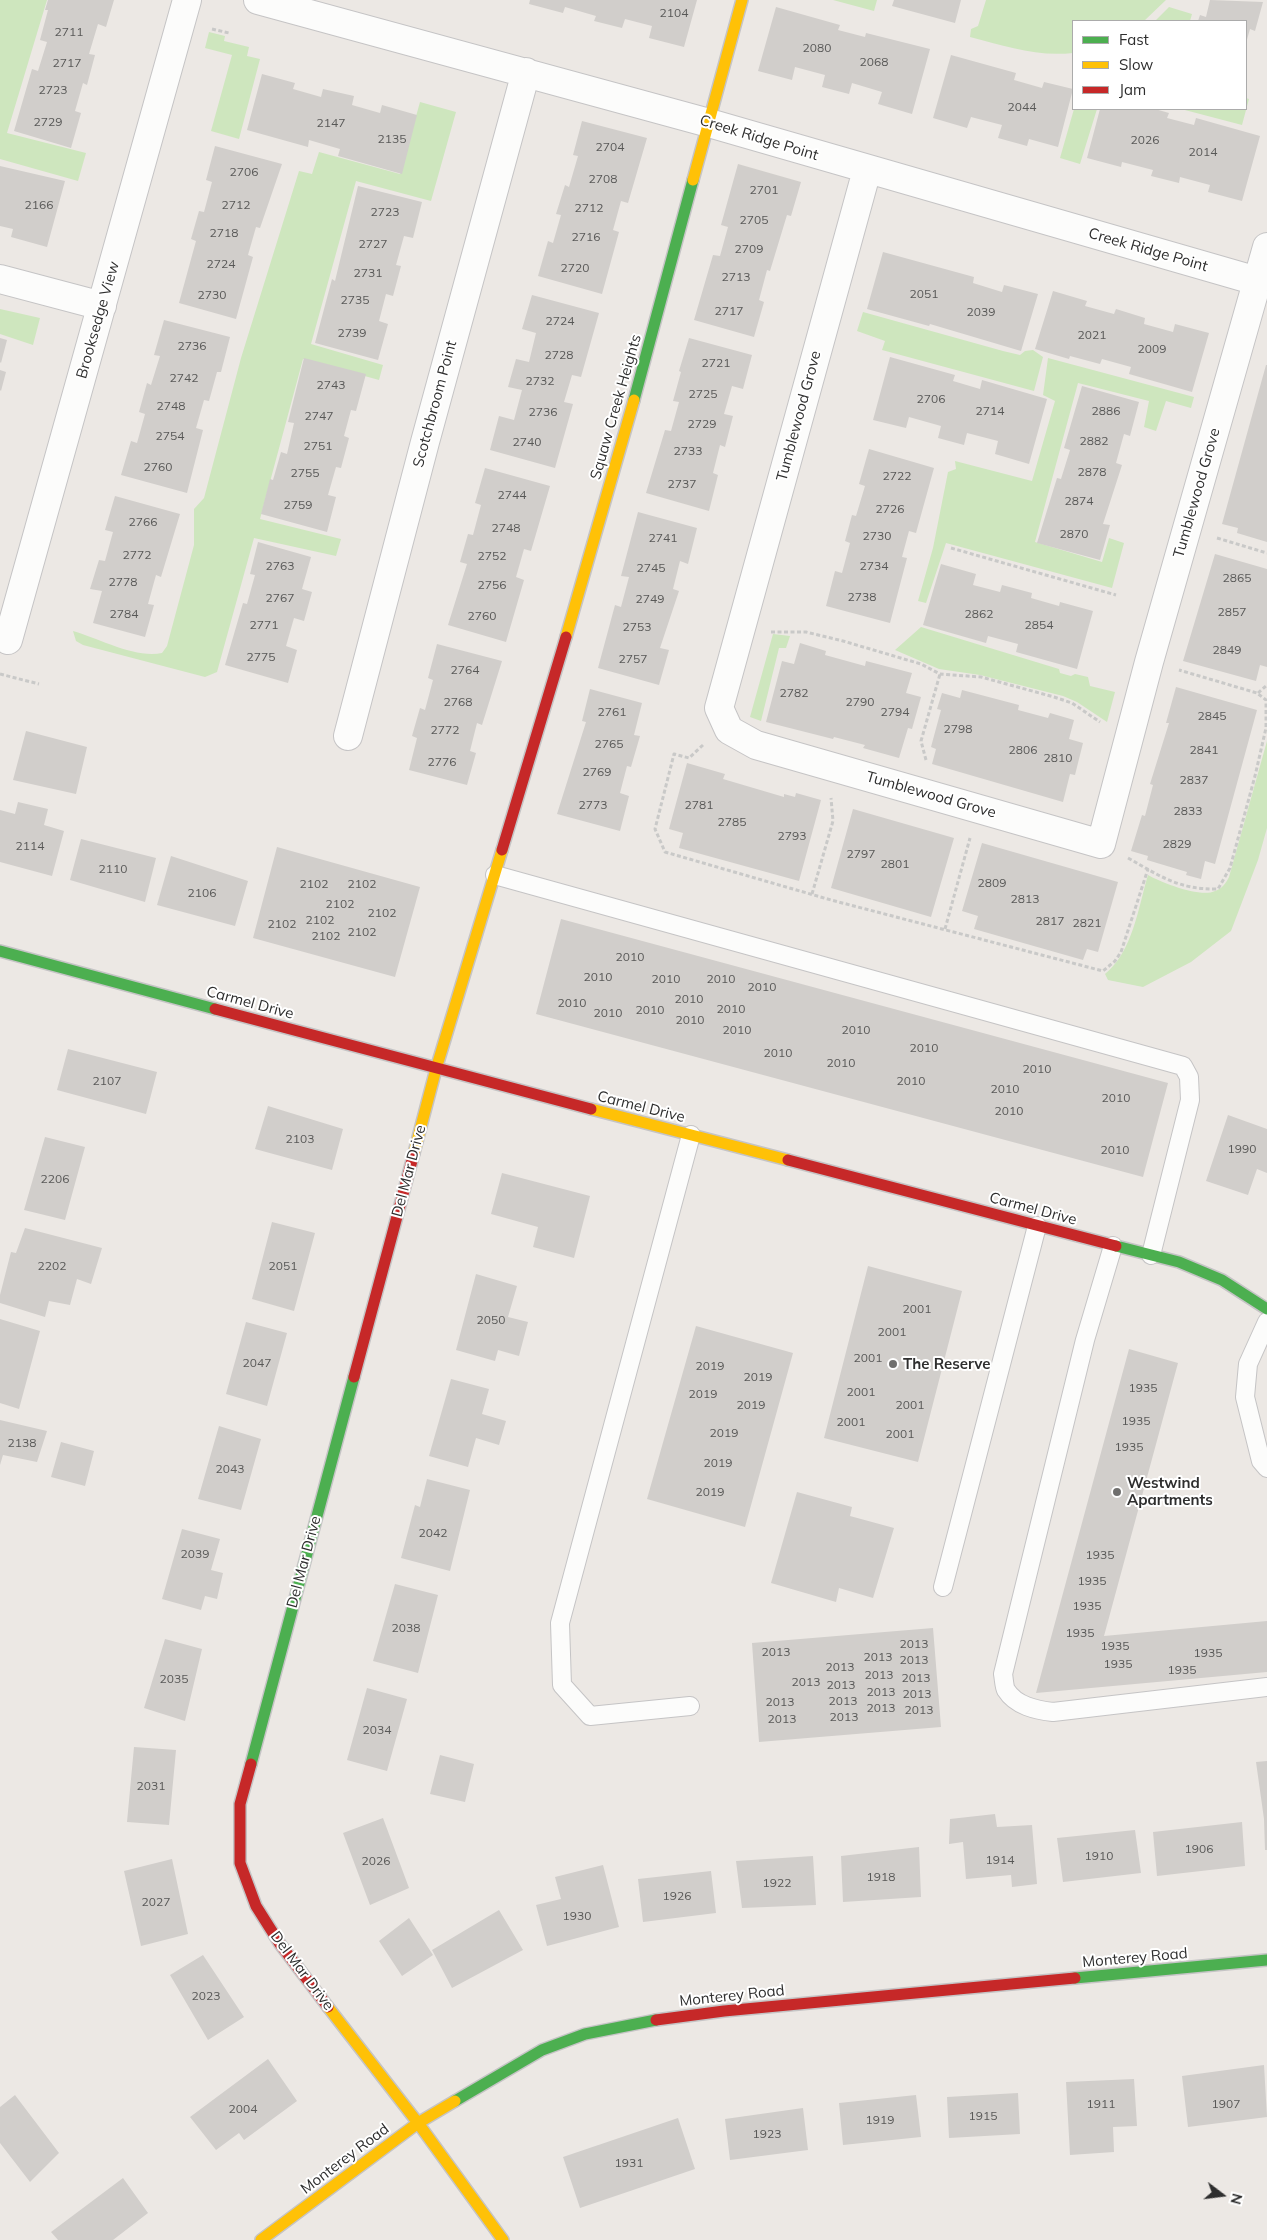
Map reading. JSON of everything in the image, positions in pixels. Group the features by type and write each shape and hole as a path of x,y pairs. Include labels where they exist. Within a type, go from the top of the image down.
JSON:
{"street":[{"name":"Brooksedge View","path":"8,640 187,0"},
{"name":"Creek Ridge Point","path":"258,0 709,122 867,170 1257,281"},
{"name":"Squaw Creek Heights","path":"509,819 550,689 632,407 742,0"},
{"name":"Scotchbroom Point","path":"348,736 425,442 526,72"},
{"name":"Tumblewood Grove","path":"867,170 719,708 729,730 756,745 1101,844 1187,530 1258,313 1257,281 1267,247"},
{"path":"0,279 102,306"},
{"name":"Del Mar Drive","path":"503,2240 418,2123 280,1944 256,1906 240,1862 240,1804 436,1069 495,875 509,819"},
{"name":"Carmel Drive","path":"1,957 1179,1262 1222,1280 1267,1309"},
{"name":"Monterey Road","path":"261,2240 418,2123 542,2050 585,2034 641,2022 734,2010 1267,1960"}],"lane":[{"path":"495,875 1183,1066 1189,1077 1190,1100 1151,1255"},
{"path":"690,1706 590,1716 562,1685 560,1623 691,1135"},
{"path":"943,1588 1037,1226"},
{"path":"1113,1246 1084,1340 1003,1674 1006,1690 1019,1702 1032,1710 1053,1712 1267,1688"},
{"path":"1267,1322 1248,1364 1245,1397 1261,1461 1267,1468"}],"path":[{"path":"207,27 229,33"},
{"path":"1187,530 1267,553"},
{"path":"951,548 1116,595"},
{"path":"769,632 806,632 921,664 940,674 981,678 1054,697 1072,703 1103,724"},
{"path":"1101,844 1166,880 1202,889 1218,889 1230,868 1266,728 1266,700 1258,693 1150,662"},
{"path":"0,674 39,684"},
{"path":"923,792 928,768 921,741 940,674"},
{"path":"1258,693 1267,685"},
{"path":"727,725 689,758 674,754 655,830 659,843 665,852 812,894 1103,971 1115,961 1121,952 1148,869"},
{"path":"812,894 833,821 831,792 838,768"},
{"path":"945,929 979,808"}],"green space":[{"path":"0,0 47,0 7,133 86,153 78,181 0,159"},
{"path":"833,0 877,0 874,11"},
{"path":"986,0 1166,0 1145,20 1072,20 1072,53 1059,54 1021,50 970,37 971,29 978,26"},
{"path":"1169,7 1192,14 1190,20 1156,20"},
{"path":"209,32 225,36 224,41 249,47 247,56 260,59 239,139 211,131 232,55 205,48"},
{"path":"420,102 456,112 431,201 356,181 311,344 383,365 379,380 303,359 260,519 341,539 336,556 254,538 217,672 205,677 83,645 76,641 73,631 129,651 141,653 162,653 167,646 194,545 194,509 204,498 241,358 299,171 312,174 319,152 400,174"},
{"path":"1074,110 1097,110 1080,164 1060,158"},
{"path":"1185,110 1246,110 1242,125"},
{"path":"0,309 40,318 33,345 0,334"},
{"path":"863,312 1020,355 1025,351 1033,350 1043,357 1034,391 882,350 885,341 857,331"},
{"path":"1048,358 1194,397 1191,408 1166,401 1156,431 1144,427 1149,401 1078,383 1035,542 1102,562 1109,538 1124,543 1112,588 946,543 926,603 918,601 933,548 948,472 956,469 955,461 1032,481 1055,401 1043,395"},
{"path":"921,627 1059,669 1060,673 1088,677 1090,686 1115,692 1107,722 1077,702 1063,696 980,675 939,669 895,650"},
{"path":"773,634 790,636 786,648 779,648 761,721 750,717"},
{"path":"1267,741 1267,828 1258,860 1231,931 1191,962 1143,987 1108,980 1105,974 1122,953 1128,941 1148,875 1162,882 1201,893 1217,890 1227,881"}],"building":[{"path":"48,0 114,0 106,27 98,24 89,54 95,55 87,85 83,83 75,111 81,113 71,148 14,131 32,69 38,71 47,42 40,40 48,10 45,10"},
{"path":"530,0 697,0 684,47 649,38 652,26 625,19 622,28 594,21 596,16 565,7 563,13 529,4"},
{"path":"894,0 961,0 955,23 892,6"},
{"path":"1210,0 1263,2 1255,31 1250,29 1247,40 1247,20 1198,20 1200,15 1206,17"},
{"path":"776,7 840,25 838,30 865,37 866,33 930,49 912,114 878,104 882,92 852,83 849,94 822,87 825,75 795,67 792,80 758,71"},
{"path":"951,55 1016,73 1014,80 1042,88 1044,82 1072,89 1058,147 1029,139 1027,146 998,138 1002,125 971,117 967,128 933,118"},
{"path":"262,74 295,83 293,89 321,97 323,89 354,96 352,105 380,113 382,105 417,115 402,174 338,156 340,149 309,140 308,147 247,130"},
{"path":"1100,110 1158,110 1169,113 1167,118 1194,125 1196,118 1260,136 1242,201 1208,192 1210,185 1180,177 1179,183 1151,176 1153,170 1122,162 1121,167 1087,158"},
{"path":"582,121 647,138 628,203 621,201 613,230 619,232 602,294 538,276 548,241 553,243 561,215 556,214 565,185 569,187 578,156 573,155"},
{"path":"215,146 282,164 260,228 256,227 248,255 253,257 236,319 179,303 196,241 191,239 199,211 204,212 212,182 206,180"},
{"path":"738,164 801,182 791,216 787,215 770,271 767,270 759,300 764,302 754,337 694,320 713,255 720,256 728,227 721,225"},
{"path":"0,166 65,181 47,247 11,237 13,229 0,226"},
{"path":"358,186 422,202 413,238 404,236 396,265 401,266 393,296 386,294 379,321 388,324 378,360 315,343 332,279 335,281"},
{"path":"883,252 974,277 973,283 1002,292 1004,285 1038,294 1021,351 930,324 929,326 867,309"},
{"path":"1053,291 1087,301 1085,306 1114,314 1116,309 1145,318 1144,324 1173,332 1175,324 1209,333 1192,392 1129,374 1131,367 1102,359 1100,364 1070,356 1069,359 1035,349"},
{"path":"532,295 599,313 581,377 572,375 564,402 573,404 555,468 490,450 499,416 514,420 522,390 508,387 516,359 529,362 536,333 522,329"},
{"path":"164,320 230,337 221,372 217,372 209,401 204,400 196,428 203,430 187,493 121,475 131,441 137,443 145,414 139,412 147,383 151,385 160,356 154,355"},
{"path":"0,338 7,340 1,363 0,362"},
{"path":"689,338 752,355 743,389 732,386 724,414 733,416 725,447 720,445 713,473 718,475 709,511 646,493 665,430 671,431 679,402 673,401 681,372 679,371"},
{"path":"890,357 955,375 953,381 980,389 982,380 1047,399 1029,464 995,454 998,441 967,433 964,445 938,438 941,426 909,417 906,428 873,420"},
{"path":"304,358 366,374 356,411 351,410 344,436 349,438 341,468 336,467 328,495 336,497 327,532 261,514 270,479 273,480 281,452 287,454 294,423 288,422"},
{"path":"1266,365 1267,542 1237,533 1238,528 1222,524"},
{"path":"0,370 6,372 1,391 0,390"},
{"path":"1082,386 1139,402 1130,436 1124,434 1116,463 1122,465 1103,524 1110,525 1100,560 1037,543 1057,478 1061,479 1070,450 1064,448"},
{"path":"869,449 934,468 916,533 909,531 902,557 907,558 890,623 826,606 835,571 842,573 850,543 845,541 852,515 856,516 865,486 859,484"},
{"path":"485,468 550,486 531,551 524,549 516,577 524,580 506,642 448,625 467,564 460,562 468,534 473,535 481,505 475,503"},
{"path":"115,496 180,514 161,577 156,575 148,604 154,605 145,637 93,623 102,591 90,589 99,560 105,561 113,532 105,530"},
{"path":"638,512 697,528 688,564 680,561 673,589 679,591 660,648 669,650 659,685 598,668 615,605 621,607 629,577 621,576"},
{"path":"258,542 311,557 302,589 312,592 304,621 294,618 286,646 297,650 288,683 225,665 243,603 247,604 255,575 250,574"},
{"path":"1215,554 1267,569 1267,667 1260,665 1256,681 1183,661"},
{"path":"941,564 976,574 973,585 1000,592 1002,585 1032,593 1031,598 1059,606 1060,602 1093,611 1077,669 1016,652 1018,644 988,636 986,643 923,625"},
{"path":"800,643 826,651 825,655 865,666 866,661 912,673 906,693 921,697 912,729 908,728 899,758 863,748 865,745 766,722 782,661 794,664"},
{"path":"437,644 502,661 482,725 477,723 470,751 476,753 467,785 409,770 417,738 412,736 420,708 425,710 433,680 428,678"},
{"path":"1176,687 1257,710 1215,864 1205,861 1201,879 1186,875 1187,872 1147,860 1148,856 1131,851 1142,815 1145,816 1153,785 1150,784 1169,723 1166,723"},
{"path":"590,689 642,703 634,735 640,736 631,767 627,766 620,793 629,796 620,831 557,814 586,722 582,721"},
{"path":"962,690 1019,705 1018,710 1048,718 1050,713 1074,720 1069,739 1083,743 1075,775 1070,774 1063,802 932,764 936,749 931,747 941,710 937,709 942,693 960,698"},
{"path":"26,731 87,747 76,794 13,780"},
{"path":"687,763 725,774 723,779 784,797 784,794 795,797 796,793 821,800 799,881 679,848 683,833 669,829"},
{"path":"18,802 48,809 44,825 64,831 52,876 0,862 0,810 15,814"},
{"path":"853,809 954,838 931,917 831,888"},
{"path":"81,839 156,858 145,902 70,880"},
{"path":"982,843 1118,882 1098,952 1087,949 1083,960 974,929 978,916 962,911"},
{"path":"277,847 420,887 395,977 253,938"},
{"path":"171,856 248,881 235,926 157,905"},
{"path":"561,919 1168,1083 1143,1177 536,1014"},
{"path":"68,1049 157,1072 146,1114 57,1090"},
{"path":"268,1106 343,1129 332,1170 255,1149"},
{"path":"1228,1115 1267,1129 1267,1173 1257,1169 1248,1195 1206,1181"},
{"path":"45,1137 85,1147 65,1220 24,1210"},
{"path":"502,1173 590,1196 574,1258 533,1247 538,1227 491,1214"},
{"path":"272,1222 315,1233 294,1311 252,1299"},
{"path":"25,1228 102,1248 91,1284 77,1279 70,1305 49,1301 45,1317 0,1303 0,1295 11,1252 16,1253"},
{"name":"The Reserve","path":"868,1266 962,1291 918,1462 824,1438"},
{"path":"476,1274 517,1286 508,1317 528,1322 519,1356 498,1350 495,1361 456,1350"},
{"path":"0,1319 40,1331 19,1409 0,1403"},
{"path":"246,1322 287,1333 267,1406 226,1394"},
{"path":"696,1326 793,1353 745,1527 647,1499"},
{"name":"Westwind Apartments","path":"1129,1349 1178,1363 1104,1636 1267,1621 1267,1672 1036,1693"},
{"path":"451,1379 489,1389 482,1414 506,1421 499,1445 476,1438 468,1467 429,1456"},
{"path":"0,1420 47,1431 37,1462 3,1455 0,1465"},
{"path":"219,1426 261,1439 241,1510 198,1499"},
{"path":"61,1442 94,1451 85,1486 51,1477"},
{"path":"427,1479 470,1490 450,1571 401,1558 415,1505 420,1507"},
{"path":"797,1492 852,1507 850,1516 894,1528 873,1598 839,1588 836,1602 771,1583"},
{"path":"182,1529 220,1539 211,1570 223,1573 217,1599 205,1596 201,1610 162,1599"},
{"path":"395,1584 438,1595 418,1673 373,1661"},
{"path":"933,1628 941,1727 759,1742 752,1643"},
{"path":"165,1639 202,1649 185,1721 144,1708"},
{"path":"367,1688 407,1699 387,1771 347,1760"},
{"path":"134,1747 176,1750 169,1825 127,1822"},
{"path":"440,1755 474,1764 465,1802 430,1794"},
{"path":"1267,1761 1267,1850 1265,1850 1264,1819 1256,1762"},
{"path":"995,1814 997,1827 1032,1825 1037,1884 1012,1887 1011,1875 966,1879 963,1842 949,1844 950,1819"},
{"path":"383,1818 409,1888 370,1905 343,1833"},
{"path":"1242,1822 1245,1866 1157,1876 1153,1832"},
{"path":"1135,1830 1141,1873 1063,1882 1057,1838"},
{"path":"919,1847 921,1897 843,1902 841,1856"},
{"path":"813,1856 816,1905 742,1908 736,1861"},
{"path":"172,1859 188,1934 141,1946 124,1871"},
{"path":"603,1865 619,1927 547,1946 536,1905 561,1899 555,1877"},
{"path":"711,1871 716,1913 643,1922 638,1879"},
{"path":"499,1910 523,1950 452,1988 432,1950"},
{"path":"409,1918 433,1955 402,1976 379,1941"},
{"path":"203,1955 244,2017 208,2040 170,1975"},
{"path":"268,2059 297,2101 244,2140 239,2133 216,2150 190,2117"},
{"path":"1264,2065 1267,2117 1188,2127 1182,2076"},
{"path":"1134,2079 1137,2126 1113,2127 1114,2152 1070,2155 1066,2082"},
{"path":"1018,2093 1020,2134 949,2138 947,2097"},
{"path":"15,2095 59,2153 30,2182 0,2143 0,2107"},
{"path":"916,2095 921,2137 843,2145 839,2103"},
{"path":"803,2108 808,2150 730,2160 725,2119"},
{"path":"678,2118 695,2169 580,2208 563,2157"},
{"path":"123,2178 148,2213 113,2240 58,2240 51,2232"}],"traffic: fast":[{"path":"634,400 693,180"},
{"path":"0,951 215,1009"},
{"path":"1116,1246 1179,1262 1222,1280 1267,1309"},
{"path":"251,1764 354,1377"},
{"path":"1075,1978 1267,1960"},
{"path":"455,2101 542,2050 585,2034 656,2020"}],"traffic: slow":[{"path":"693,180 742,0"},
{"path":"566,637 634,400"},
{"path":"414,1153 436,1069 502,850"},
{"path":"591,1109 788,1160"},
{"path":"328,2007 418,2123 503,2240"},
{"path":"261,2240 418,2123 455,2101"}],"traffic: jam":[{"path":"502,850 566,637"},
{"path":"215,1009 591,1109"},
{"path":"354,1377 414,1153"},
{"path":"788,1160 1116,1246"},
{"path":"251,1764 240,1804 240,1863 256,1906 280,1944 328,2007"},
{"path":"656,2020 724,2011 1075,1978"}],"place":[{"name":"The Reserve","path":"893,1364"},
{"name":"Westwind Apartments","path":"1117,1492"}]}
